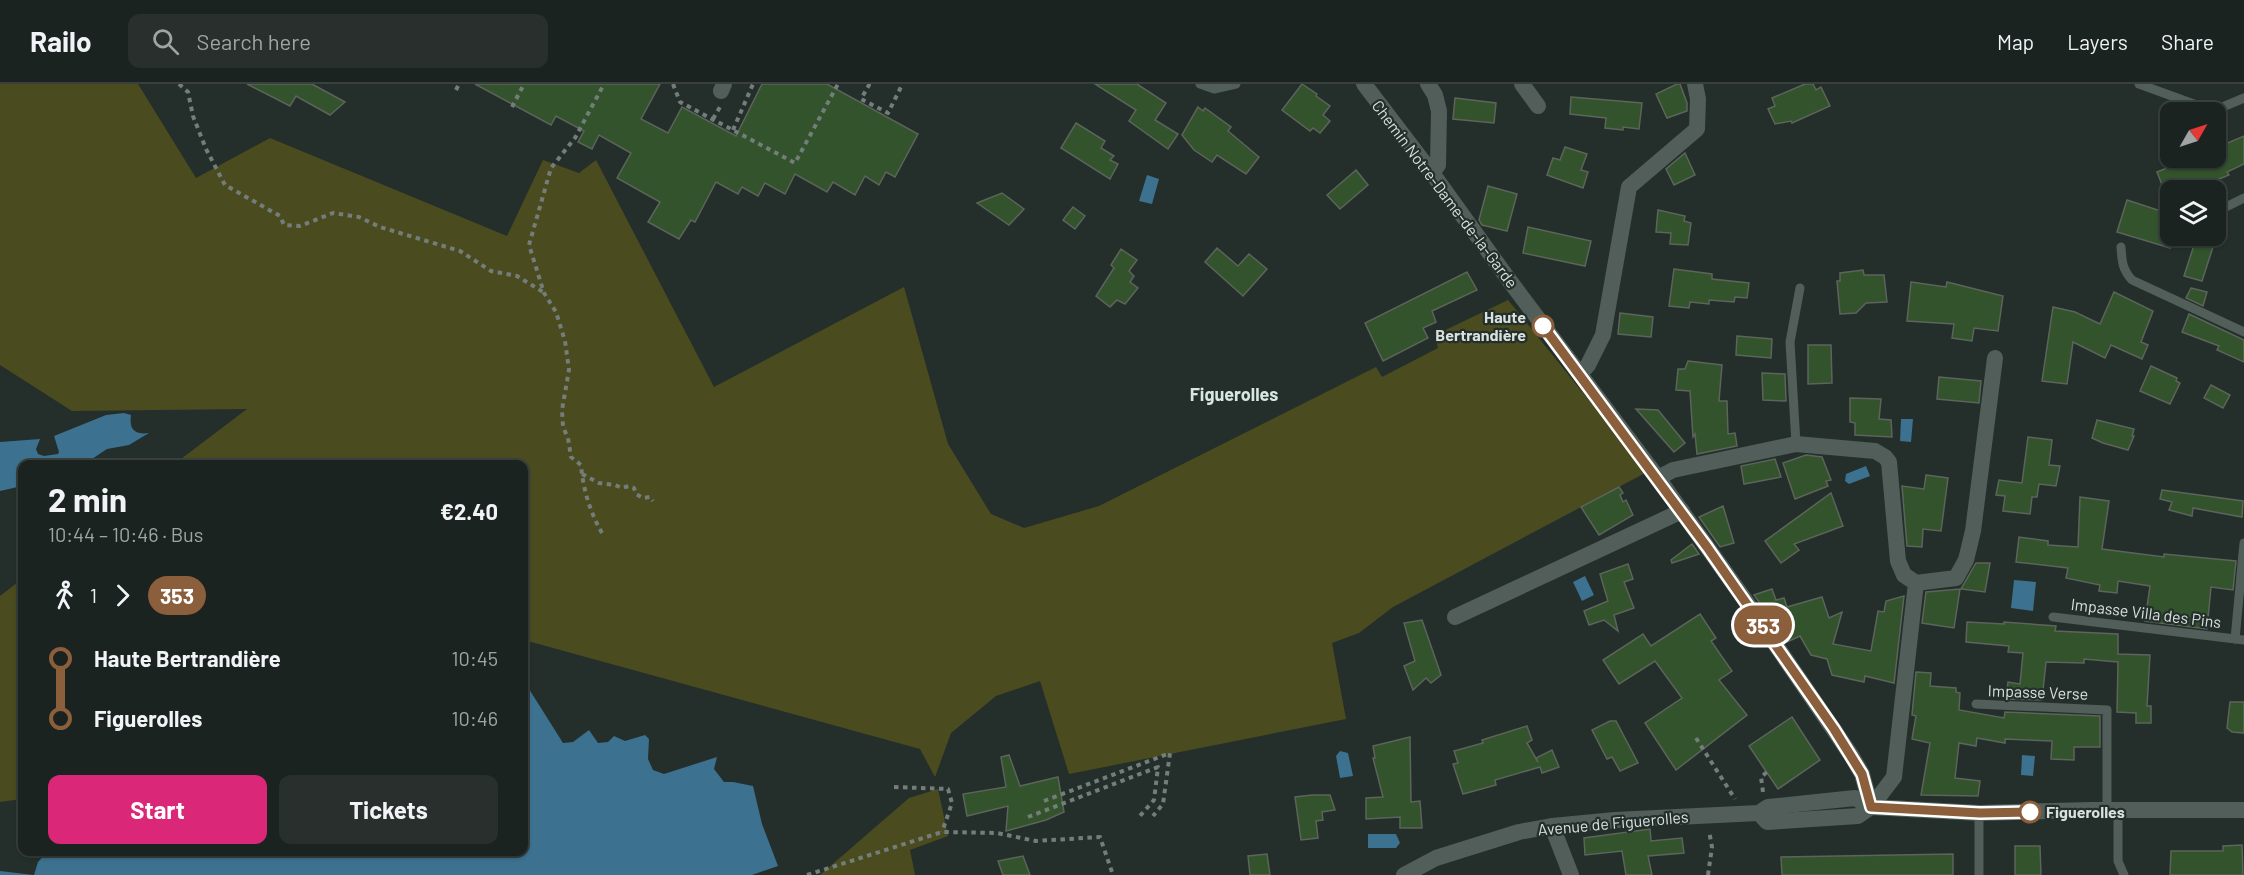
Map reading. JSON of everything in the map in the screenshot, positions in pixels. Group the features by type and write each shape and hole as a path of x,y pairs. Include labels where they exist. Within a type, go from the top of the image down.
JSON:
{"street":[{"name":"Chemin Notre-Dame-de-la-Garde","path":"1364,84 1658,478 1746,600 1851,755 1862,774 1871,807"},
{"path":"1522,84 1538,106"},
{"path":"1580,374 1588,365 1603,335 1629,187 1697,129 1698,99 1695,84"},
{"path":"1431,85 1438,111 1438,165 1432,173"},
{"path":"1658,478 1673,470 1796,444 1875,451 1885,456 1889,462 1898,561 1904,575 1916,583 1956,578 1966,560 1973,531 1995,358"},
{"path":"1455,617 1682,511"},
{"path":"1871,807 1894,777 1916,583"},
{"path":"1871,807 1980,813 2244,810"},
{"name":"Avenue de Figuerolles","path":"1404,875 1436,858 1519,832 1552,826 1759,813 1767,822 1858,816 1871,807"},
{"path":"1552,826 1571,875"}],"lane":[{"path":"1200,84 1214,89 1236,84"},
{"path":"2139,84 2213,111 2244,98"},
{"path":"2226,207 2244,198"},
{"path":"2121,247 2125,273 2132,280 2244,332"},
{"path":"1796,444 1790,342 1800,288"},
{"name":"Impasse Villa des Pins","path":"2054,617 2240,639 2244,543"},
{"name":"Impasse Verse","path":"1976,704 2107,710 2112,810"},
{"path":"2112,810 2118,861 2124,875"},
{"path":"1979,875 1980,813"}],"path":[{"path":"179,84 188,92 193,116 206,149 225,185 280,216 284,225 300,225 333,213 358,216 380,227 460,251 491,271 517,276 544,293"},
{"path":"456,90 459,84"},
{"path":"512,107 524,84"},
{"path":"602,533 591,514 581,465 571,457 568,438 563,427 562,410 569,370 565,341 556,312 544,293 529,245 551,168 575,138 604,84"},
{"path":"673,84 680,102 795,163 838,84"},
{"path":"733,130 753,84"},
{"path":"868,84 861,99 888,113 901,87"},
{"path":"582,473 599,483 622,488 629,486 634,488 636,494 643,498 650,497 653,501"},
{"path":"1696,738 1736,801 1740,814"},
{"path":"1044,801 1170,753 1163,804 1153,816"},
{"path":"1028,817 1158,767 1154,800 1139,817"},
{"path":"894,787 948,789 952,803 942,832"},
{"path":"1706,815 1712,847 1708,875"},
{"path":"807,875 942,832 997,833 1036,841 1100,837 1113,875"}],"shaded area":[{"path":"0,84 138,84 196,178 270,138 507,236 543,160 579,173 596,160 714,387 904,287 948,444 991,514 1024,528 1099,506 1376,367 1382,377 1438,348 1435,335 1508,300 1647,472 1393,607 1359,633 1332,643 1346,719 1069,774 1040,681 996,696 951,733 935,777 920,749 528,641 528,460 180,460 247,409 72,411 0,365"},
{"path":"18,582 18,800 0,802 0,596"},
{"path":"938,789 948,836 910,850 915,875 820,875 909,798"}],"water":[{"path":"1147,175 1159,179 1152,204 1139,201"},
{"path":"124,413 131,415 131,424 136,432 149,433 129,445 107,449 90,460 18,460 18,487 0,491 0,442 40,439 36,449 38,454 44,456 58,454 54,436 106,415"},
{"path":"1901,419 1913,419 1911,442 1900,441"},
{"path":"1866,466 1870,476 1849,484 1845,481 1846,474"},
{"path":"1585,576 1594,595 1582,601 1573,582"},
{"path":"2014,580 2036,582 2033,611 2011,608"},
{"path":"528,687 563,743 573,742 589,730 598,743 608,742 614,736 625,741 645,735 649,739 648,759 653,770 664,774 717,757 714,769 724,782 753,786 762,824 778,866 752,875 34,875 38,862 43,856 528,856"},
{"path":"1340,751 1348,753 1353,776 1340,778 1336,756"},
{"path":"2022,755 2035,756 2033,776 2021,775"},
{"path":"1368,834 1396,834 1400,843 1396,848 1368,848"},
{"path":"0,871 34,875 0,875"}],"building":[{"path":"247,84 312,84 345,102 330,115 296,96 290,106"},
{"path":"475,84 660,84 641,119 668,133 682,107 736,136 762,84 827,84 918,134 895,177 886,172 879,185 865,176 855,195 833,182 827,192 795,174 785,194 765,183 758,196 742,187 738,194 716,182 695,222 691,220 679,239 648,222 660,202 617,178 631,153 599,135 592,149 578,142 584,131 556,116 551,125"},
{"path":"1095,84 1137,84 1166,103 1155,120 1178,134 1168,149 1129,121 1136,110"},
{"path":"1302,84 1330,106 1323,115 1330,121 1320,133 1313,128 1310,131 1282,110"},
{"path":"1680,84 1687,103 1687,111 1667,118 1656,94"},
{"path":"1805,84 1813,84 1816,90 1821,87 1830,106 1792,123 1791,121 1775,124 1768,109 1775,106 1772,98"},
{"path":"1571,97 1642,103 1639,129 1605,128 1606,118 1570,114"},
{"path":"1455,98 1496,103 1494,123 1453,119"},
{"path":"1198,107 1203,111 1205,108 1231,127 1228,131 1259,157 1246,174 1217,155 1212,162 1194,150 1182,135"},
{"path":"1076,123 1105,141 1101,148 1114,156 1110,160 1118,164 1110,179 1061,148"},
{"path":"2244,136 2244,164 2227,172 2229,175 2217,180 2160,180 2157,172 2167,168 2226,168 2226,144"},
{"path":"1565,147 1587,154 1581,170 1588,172 1583,188 1547,175 1553,158 1560,160"},
{"path":"1685,153 1695,175 1674,185 1666,169"},
{"path":"1356,170 1368,185 1340,209 1327,195"},
{"path":"1488,186 1517,194 1507,231 1482,225 1479,220"},
{"path":"1002,193 1024,209 1009,225 977,203"},
{"path":"2127,200 2160,211 2160,245 2117,232"},
{"path":"1073,207 1085,216 1075,229 1063,220"},
{"path":"1658,210 1685,216 1684,221 1691,223 1688,245 1670,244 1671,233 1656,232"},
{"path":"1528,227 1591,241 1585,266 1523,253"},
{"path":"2194,246 2213,246 2202,281 2184,276"},
{"path":"1217,248 1238,266 1249,254 1267,269 1243,296 1205,262"},
{"path":"1121,249 1137,260 1129,271 1134,276 1130,282 1138,288 1125,304 1117,300 1110,307 1096,296 1114,268 1111,265"},
{"path":"1674,269 1712,274 1712,279 1749,283 1747,298 1735,297 1734,302 1709,300 1709,304 1690,302 1689,308 1669,306"},
{"path":"1863,270 1864,275 1884,275 1887,302 1866,303 1856,313 1840,314 1837,281 1840,281 1840,273"},
{"path":"1467,272 1477,290 1432,311 1436,322 1423,328 1428,338 1383,361 1365,323"},
{"path":"1911,282 1946,287 1947,282 2003,296 1998,331 1974,328 1972,341 1952,338 1954,324 1907,321"},
{"path":"2191,288 2207,292 2203,306 2186,298"},
{"path":"2114,292 2153,311 2141,342 2148,345 2142,359 2111,345 2105,358 2073,342 2067,384 2042,381 2053,307 2075,312 2100,324"},
{"path":"1620,313 1653,317 1651,337 1618,334"},
{"path":"2189,314 2244,340 2244,362 2217,350 2219,346 2182,332"},
{"path":"1737,336 1772,339 1771,358 1736,355"},
{"path":"1808,345 1831,345 1832,383 1808,384"},
{"path":"1688,361 1722,365 1719,401 1727,401 1728,434 1735,433 1737,446 1697,454 1695,434 1693,437 1690,391 1676,390 1678,369 1685,369"},
{"path":"2151,366 2177,378 2176,381 2180,383 2170,404 2140,391"},
{"path":"1762,373 1785,374 1786,401 1763,400"},
{"path":"1939,377 1981,381 1979,403 1937,399"},
{"path":"2211,385 2230,395 2223,408 2204,398"},
{"path":"1850,398 1881,399 1879,419 1891,420 1892,437 1855,435 1855,423 1850,422"},
{"path":"1636,409 1658,410 1685,443 1674,452"},
{"path":"2097,420 2134,429 2132,436 2134,436 2128,450 2092,438"},
{"path":"2028,437 2052,440 2049,465 2060,466 2056,486 2039,484 2037,497 2032,497 2030,514 2003,511 2005,496 1996,495 1999,480 2022,483"},
{"path":"1806,455 1822,457 1831,480 1826,481 1828,486 1795,499 1783,463"},
{"path":"1775,459 1781,477 1744,484 1741,466"},
{"path":"1926,475 1948,478 1941,531 1923,529 1922,547 1907,546 1902,486 1924,489"},
{"path":"1619,487 1623,493 1620,495 1623,502 1626,500 1633,515 1599,535 1581,507"},
{"path":"2162,490 2243,501 2242,517 2193,508 2192,516 2169,510 2172,502 2160,499"},
{"path":"1831,493 1843,526 1794,544 1799,550 1781,563 1765,541"},
{"path":"2080,497 2109,501 2102,549 2164,557 2164,554 2236,561 2233,590 2211,587 2207,629 2145,621 2150,586 2118,581 2117,593 2099,591 2100,585 2066,578 2068,568 2016,562 2019,537 2048,541 2048,545 2078,547"},
{"path":"1723,506 1734,543 1720,547 1699,517"},
{"path":"1692,544 1699,554 1672,563 1671,560"},
{"path":"1976,563 1990,563 1985,592 1961,589"},
{"path":"1628,564 1633,579 1624,582 1634,608 1614,615 1618,631 1604,620 1589,625 1584,611 1608,601 1600,574"},
{"path":"1772,589 1776,600 1784,598 1787,607 1822,597 1829,618 1842,612 1833,644 1871,651 1878,611 1884,612 1886,601 1904,596 1894,683 1865,676 1864,682 1832,675 1827,659 1811,655 1800,636 1787,642 1754,595"},
{"path":"1960,589 1954,628 1922,623 1926,592"},
{"path":"1700,614 1716,638 1711,641 1732,671 1719,680 1747,715 1676,770 1645,723 1682,698 1655,661 1619,684 1603,660 1643,634 1651,646"},
{"path":"1422,620 1441,675 1431,683 1426,678 1413,690 1404,666 1415,661 1404,623"},
{"path":"1967,622 2056,626 2055,631 2118,634 2118,654 2150,655 2147,706 2151,706 2151,723 2136,723 2136,713 2117,712 2118,662 2084,659 2084,663 2046,662 2042,700 2006,699 2008,682 2020,684 2023,653 2008,652 2009,646 1966,642"},
{"path":"1916,672 1931,673 1930,686 1956,688 1956,692 1960,693 1959,710 2004,718 2005,712 2100,716 2100,747 2074,747 2074,760 2051,759 2052,741 2005,739 2005,743 1977,738 1976,746 1959,743 1955,778 1980,781 1978,796 1921,795 1930,743 1912,739 1916,716 1912,715"},
{"path":"2230,702 2244,702 2244,733 2232,732 2227,728"},
{"path":"1792,717 1820,760 1778,789 1749,746"},
{"path":"1610,721 1616,721 1638,763 1620,771 1612,757 1607,759 1592,730"},
{"path":"1527,726 1532,740 1527,743 1538,762 1536,758 1552,750 1559,767 1542,773 1540,767 1495,780 1496,785 1463,794 1453,764 1458,763 1454,751 1483,743 1482,740"},
{"path":"1410,737 1411,802 1420,801 1422,828 1400,828 1400,817 1366,819 1366,798 1383,797 1373,758 1375,758 1373,746"},
{"path":"1009,755 1020,786 1058,777 1064,812 1046,820 1006,831 1008,806 967,816 963,794 1006,787 1001,757"},
{"path":"1330,795 1335,810 1322,812 1323,820 1316,821 1318,838 1301,840 1295,797"},
{"path":"1650,829 1651,841 1682,838 1684,853 1648,856 1652,875 1626,875 1622,851 1585,855 1584,838"},
{"path":"2242,845 2243,875 2170,875 2171,851 2223,851 2223,846"},
{"path":"2015,846 2040,846 2041,875 2015,875"},
{"path":"1267,854 1270,875 1250,875 1248,856"},
{"path":"1953,854 1953,875 1782,875 1781,857"},
{"path":"1023,856 1030,875 1003,875 998,861"}],"bus line":[{"name":"353","path":"1543,326 1658,478 1746,600 1834,729 1862,774 1871,807 1980,813 2030,812"}],"place":[{"name":"Haute Bertrandière","path":"1543,326"},
{"name":"Figuerolles","path":"2030,812"}],"district":[{"name":"Figuerolles","path":"1234,395"}]}
